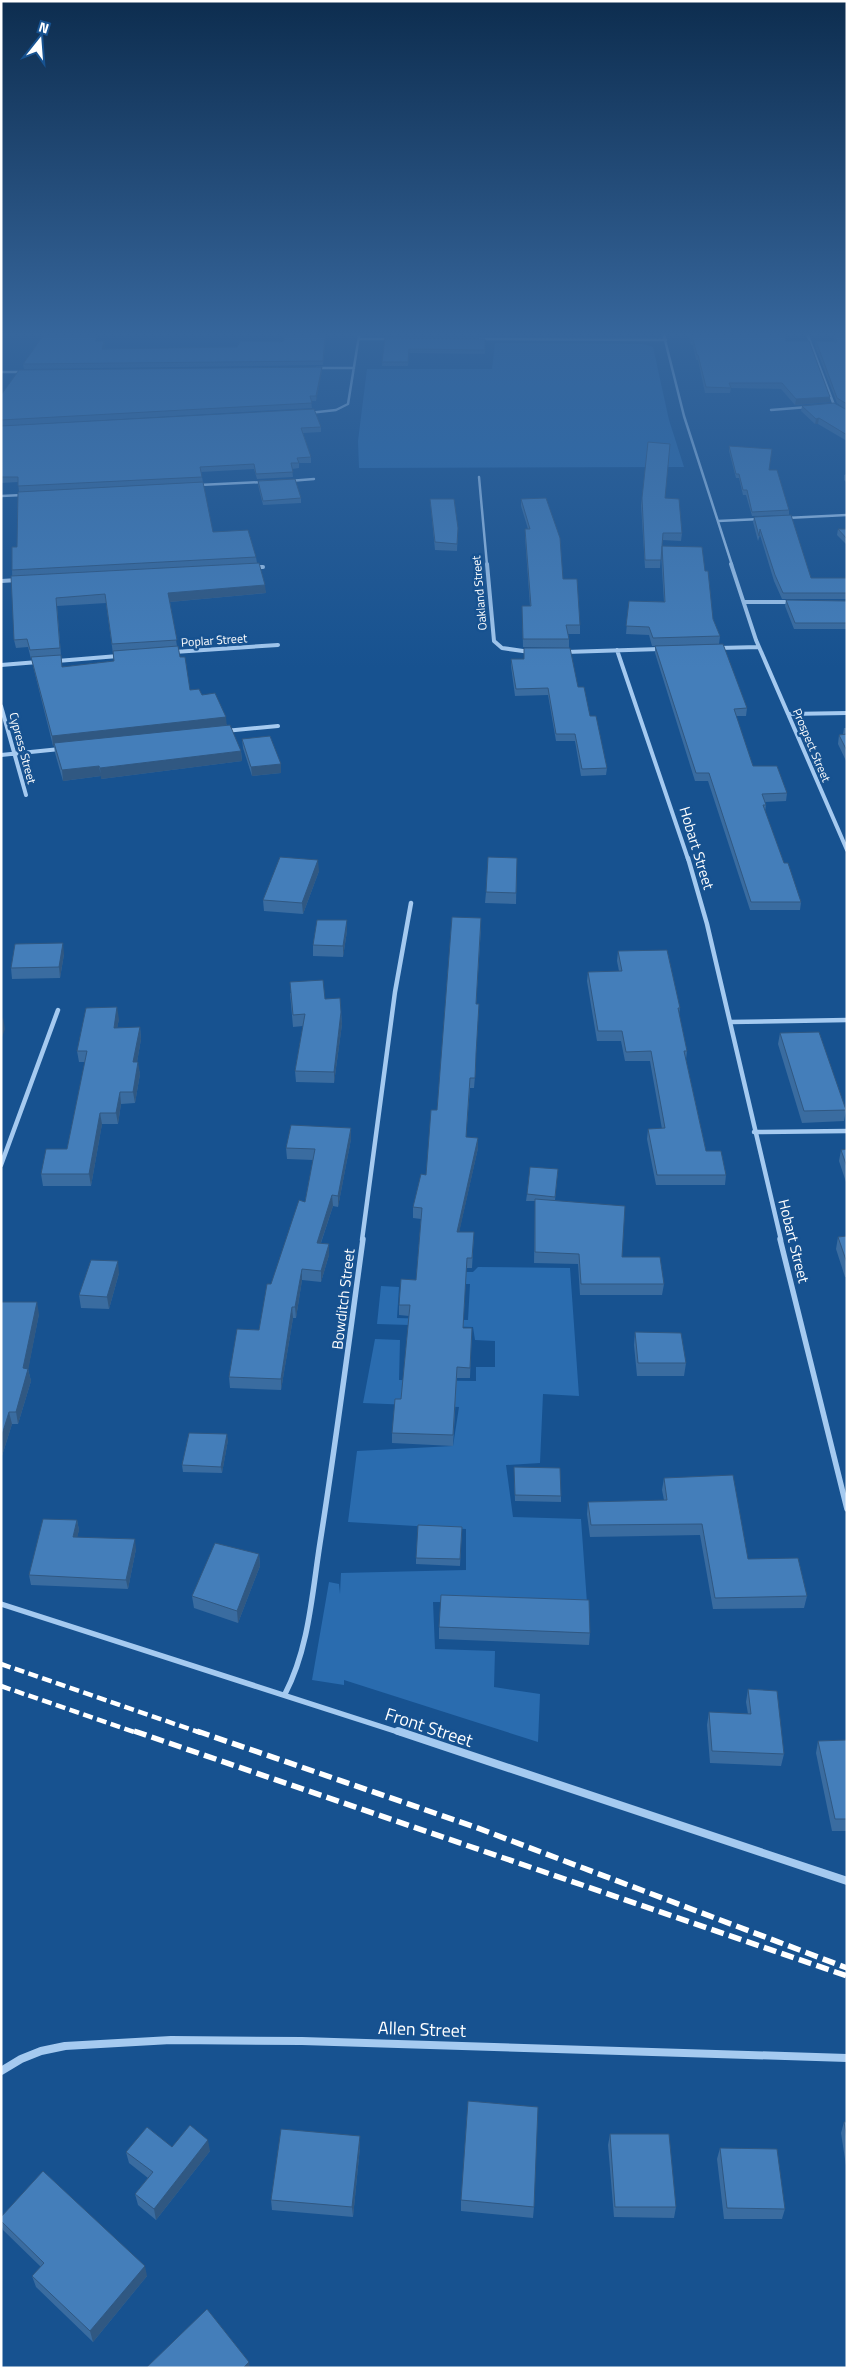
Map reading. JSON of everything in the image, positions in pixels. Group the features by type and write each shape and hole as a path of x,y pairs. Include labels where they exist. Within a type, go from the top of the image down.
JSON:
{"street":[{"path":"694,447 758,647 710,648"},
{"name":"Oakland Street","path":"479,477 494,643 508,650 536,652"},
{"path":"285,481 314,479"},
{"path":"197,486 265,482"},
{"path":"1,496 31,494"},
{"path":"782,518 847,514"},
{"path":"718,521 763,519"},
{"path":"245,567 263,567"},
{"path":"1,581 24,580"},
{"path":"745,602 800,602"},
{"name":"Poplar Street","path":"170,653 278,645"},
{"name":"Prospect Street","path":"758,647 847,850"},
{"path":"561,652 664,649"},
{"name":"Hobart Street","path":"618,650 689,862 715,954 754,1132 847,1509"},
{"path":"52,661 121,656"},
{"path":"1,665 42,662"},
{"name":"Cypress Street","path":"1,706 26,795"},
{"path":"788,714 847,713"},
{"path":"220,732 278,726"},
{"path":"1,755 64,748"},
{"name":"Bowditch Street","path":"285,1694 297,1669 304,1644 334,1456 396,992 411,904"},
{"path":"1,1165 58,1010"},
{"path":"730,1022 847,1020"},
{"path":"754,1132 847,1132"},
{"name":"Front Street","path":"1,1604 285,1694 847,1881"},
{"name":"Allen Street","path":"1,2071 21,2059 41,2051 64,2046 171,2040 302,2040 847,2058"}],"shaded area":[{"path":"358,447 677,447 684,467 359,468"},
{"path":"478,1267 570,1268 579,1396 543,1394 540,1463 506,1465 513,1517 581,1519 587,1603 433,1602 435,1649 495,1651 494,1687 540,1694 538,1742 344,1680 344,1685 312,1680 329,1582 339,1584 340,1594 341,1573 466,1570 466,1529 348,1522 357,1451 453,1446 459,1407 363,1403 375,1339 400,1340 399,1380 476,1381 476,1367 495,1367 495,1341 475,1340 473,1327 377,1324 381,1286 399,1287 397,1318 468,1320 470,1284 458,1284 459,1272 473,1272"}],"building":[{"path":"1,447 307,447 311,457 297,458 299,463 291,463 293,472 256,474 254,464 200,467 202,477 18,486 18,477 1,477"},
{"path":"648,447 670,447 665,498 679,499 682,533 663,533 661,560 645,560 642,498"},
{"path":"729,447 772,449 769,470 777,470 789,510 752,512 747,490 743,490 739,474 736,474"},
{"path":"295,479 301,498 263,501 258,481"},
{"path":"203,482 213,532 248,530 256,557 12,570 12,547 17,547 18,492"},
{"path":"546,498 560,538 563,579 577,579 580,625 566,625 569,639 523,639 522,606 531,606 525,529 530,529 521,499"},
{"path":"430,499 454,499 458,528 457,544 435,542"},
{"path":"791,515 811,578 847,578 847,593 783,593 760,529 759,536 754,517"},
{"path":"838,529 847,529 847,539"},
{"path":"662,546 702,547 705,571 708,571 713,619 720,636 653,638 649,627 626,626 629,601 665,602"},
{"path":"259,563 265,585 168,593 177,640 112,644 105,594 56,598 60,648 30,650 27,639 14,640 11,576"},
{"path":"786,600 847,601 847,623 795,623"},
{"path":"723,644 747,708 734,709 753,766 777,766 787,793 762,794 766,805 763,805 784,863 788,863 801,902 751,902 709,773 696,773 655,646"},
{"path":"178,646 180,657 185,657 190,690 199,689 202,695 215,693 226,717 52,736 31,657 61,655 62,667 114,661 113,651"},
{"path":"524,648 570,648 578,687 584,687 590,716 596,716 607,768 582,769 575,734 556,734 548,688 516,689 511,659 524,659"},
{"path":"230,725 241,751 100,768 99,766 62,770 54,743"},
{"path":"847,734 847,751 839,735"},
{"path":"270,736 281,764 251,767 242,739"},
{"path":"280,857 318,860 302,903 263,900"},
{"path":"488,857 517,858 516,893 486,892"},
{"path":"452,917 481,918 476,1004 479,1004 475,1078 470,1078 466,1137 478,1138 457,1232 474,1232 472,1258 467,1258 463,1328 472,1328 470,1368 457,1367 453,1435 392,1433 395,1399 401,1399 410,1305 399,1305 401,1279 416,1280 422,1208 413,1207 421,1174 426,1175 431,1110 437,1110"},
{"path":"317,920 347,920 343,946 313,945"},
{"path":"63,943 59,967 11,968 15,944"},
{"path":"667,950 680,1008 678,1008 687,1051 684,1051 706,1151 721,1151 726,1175 657,1175 648,1129 665,1128 651,1051 626,1052 622,1031 598,1031 588,972 622,971 618,951"},
{"path":"323,980 325,999 340,998 341,1012 334,1072 295,1071 305,1014 293,1015 290,982"},
{"path":"117,1007 114,1028 140,1027 133,1062 138,1062 133,1092 120,1092 116,1113 100,1113 89,1174 41,1174 46,1149 67,1149 87,1051 77,1051 86,1008"},
{"path":"819,1032 846,1110 804,1111 780,1033"},
{"path":"291,1125 351,1128 338,1196 332,1195 317,1243 329,1244 321,1271 302,1269 295,1307 292,1307 281,1379 229,1377 237,1329 259,1330 267,1284 271,1284 299,1200 305,1202 315,1149 286,1148"},
{"path":"847,1149 847,1167 841,1150"},
{"path":"530,1167 558,1169 555,1197 527,1194"},
{"path":"535,1199 625,1206 622,1257 660,1257 664,1284 581,1284 579,1254 535,1252"},
{"path":"847,1236 847,1263 838,1237"},
{"path":"91,1260 118,1261 107,1297 79,1295"},
{"path":"1,1302 37,1302 23,1368 28,1369 16,1412 9,1412 1,1438"},
{"path":"635,1332 681,1333 686,1363 638,1363"},
{"path":"189,1433 227,1434 221,1467 182,1465"},
{"path":"514,1467 560,1468 561,1496 515,1495"},
{"path":"733,1475 748,1559 798,1558 807,1596 715,1598 702,1524 591,1525 588,1502 667,1500 664,1478"},
{"path":"43,1519 77,1520 73,1537 135,1539 126,1580 29,1575"},
{"path":"418,1525 462,1527 460,1559 416,1558"},
{"path":"215,1543 259,1554 237,1611 192,1596"},
{"path":"441,1595 589,1600 590,1633 439,1627"},
{"path":"748,1689 777,1691 784,1754 712,1751 709,1712 751,1714"},
{"path":"847,1740 847,1819 835,1819 818,1741"},
{"path":"468,2101 538,2107 534,2207 461,2200"},
{"path":"844,2122 847,2122 847,2139"},
{"path":"190,2125 208,2140 154,2209 135,2194 153,2172 126,2152 147,2127 172,2147"},
{"path":"281,2129 360,2136 352,2207 271,2200"},
{"path":"610,2134 669,2134 676,2207 615,2207"},
{"path":"720,2148 777,2149 785,2209 727,2208"},
{"path":"43,2171 145,2266 90,2331 32,2276 44,2263 1,2221 1,2217"},
{"path":"207,2309 249,2362 243,2368 146,2368"}],"railway":[{"path":"1,1664 201,1733"},
{"path":"1,1686 137,1733"},
{"path":"134,1731 847,1976"},
{"path":"197,1731 475,1827 847,1968"}]}
